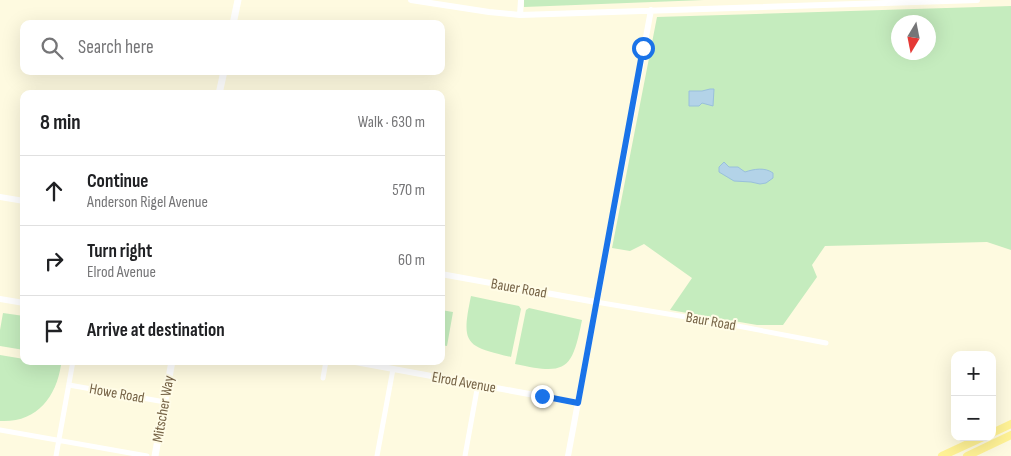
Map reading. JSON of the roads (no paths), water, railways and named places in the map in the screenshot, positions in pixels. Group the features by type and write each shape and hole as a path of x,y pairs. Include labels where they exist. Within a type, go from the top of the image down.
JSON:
{"main road":[{"path":"234,20 238,0"},
{"path":"220,90 223,75"},
{"name":"Mitscher Way","path":"155,456 171,365"},
{"path":"996,431 1011,424"},
{"path":"967,456 1011,435"},
{"path":"942,456 974,441"}],"street":[{"path":"411,0 489,12 520,14 976,0"},
{"path":"520,14 521,0"},
{"path":"568,456 650,10"},
{"path":"0,197 20,200"},
{"name":"Bauer Road","path":"445,275 596,302"},
{"path":"0,299 20,302"},
{"name":"Baur Road","path":"596,302 826,343"},
{"path":"56,456 72,365"},
{"path":"323,378 325,365"},
{"name":"Elrod Avenue","path":"372,365 578,403"},
{"path":"377,456 393,369"},
{"path":"465,456 478,384"},
{"name":"Howe Road","path":"69,385 164,402"},
{"path":"0,430 147,456"}],"water":[{"path":"714,89 713,106 702,103 699,106 689,106 689,91"},
{"path":"724,162 729,167 738,167 745,172 756,169 767,170 773,173 773,178 766,183 760,184 734,181 719,172 719,167"}]}
